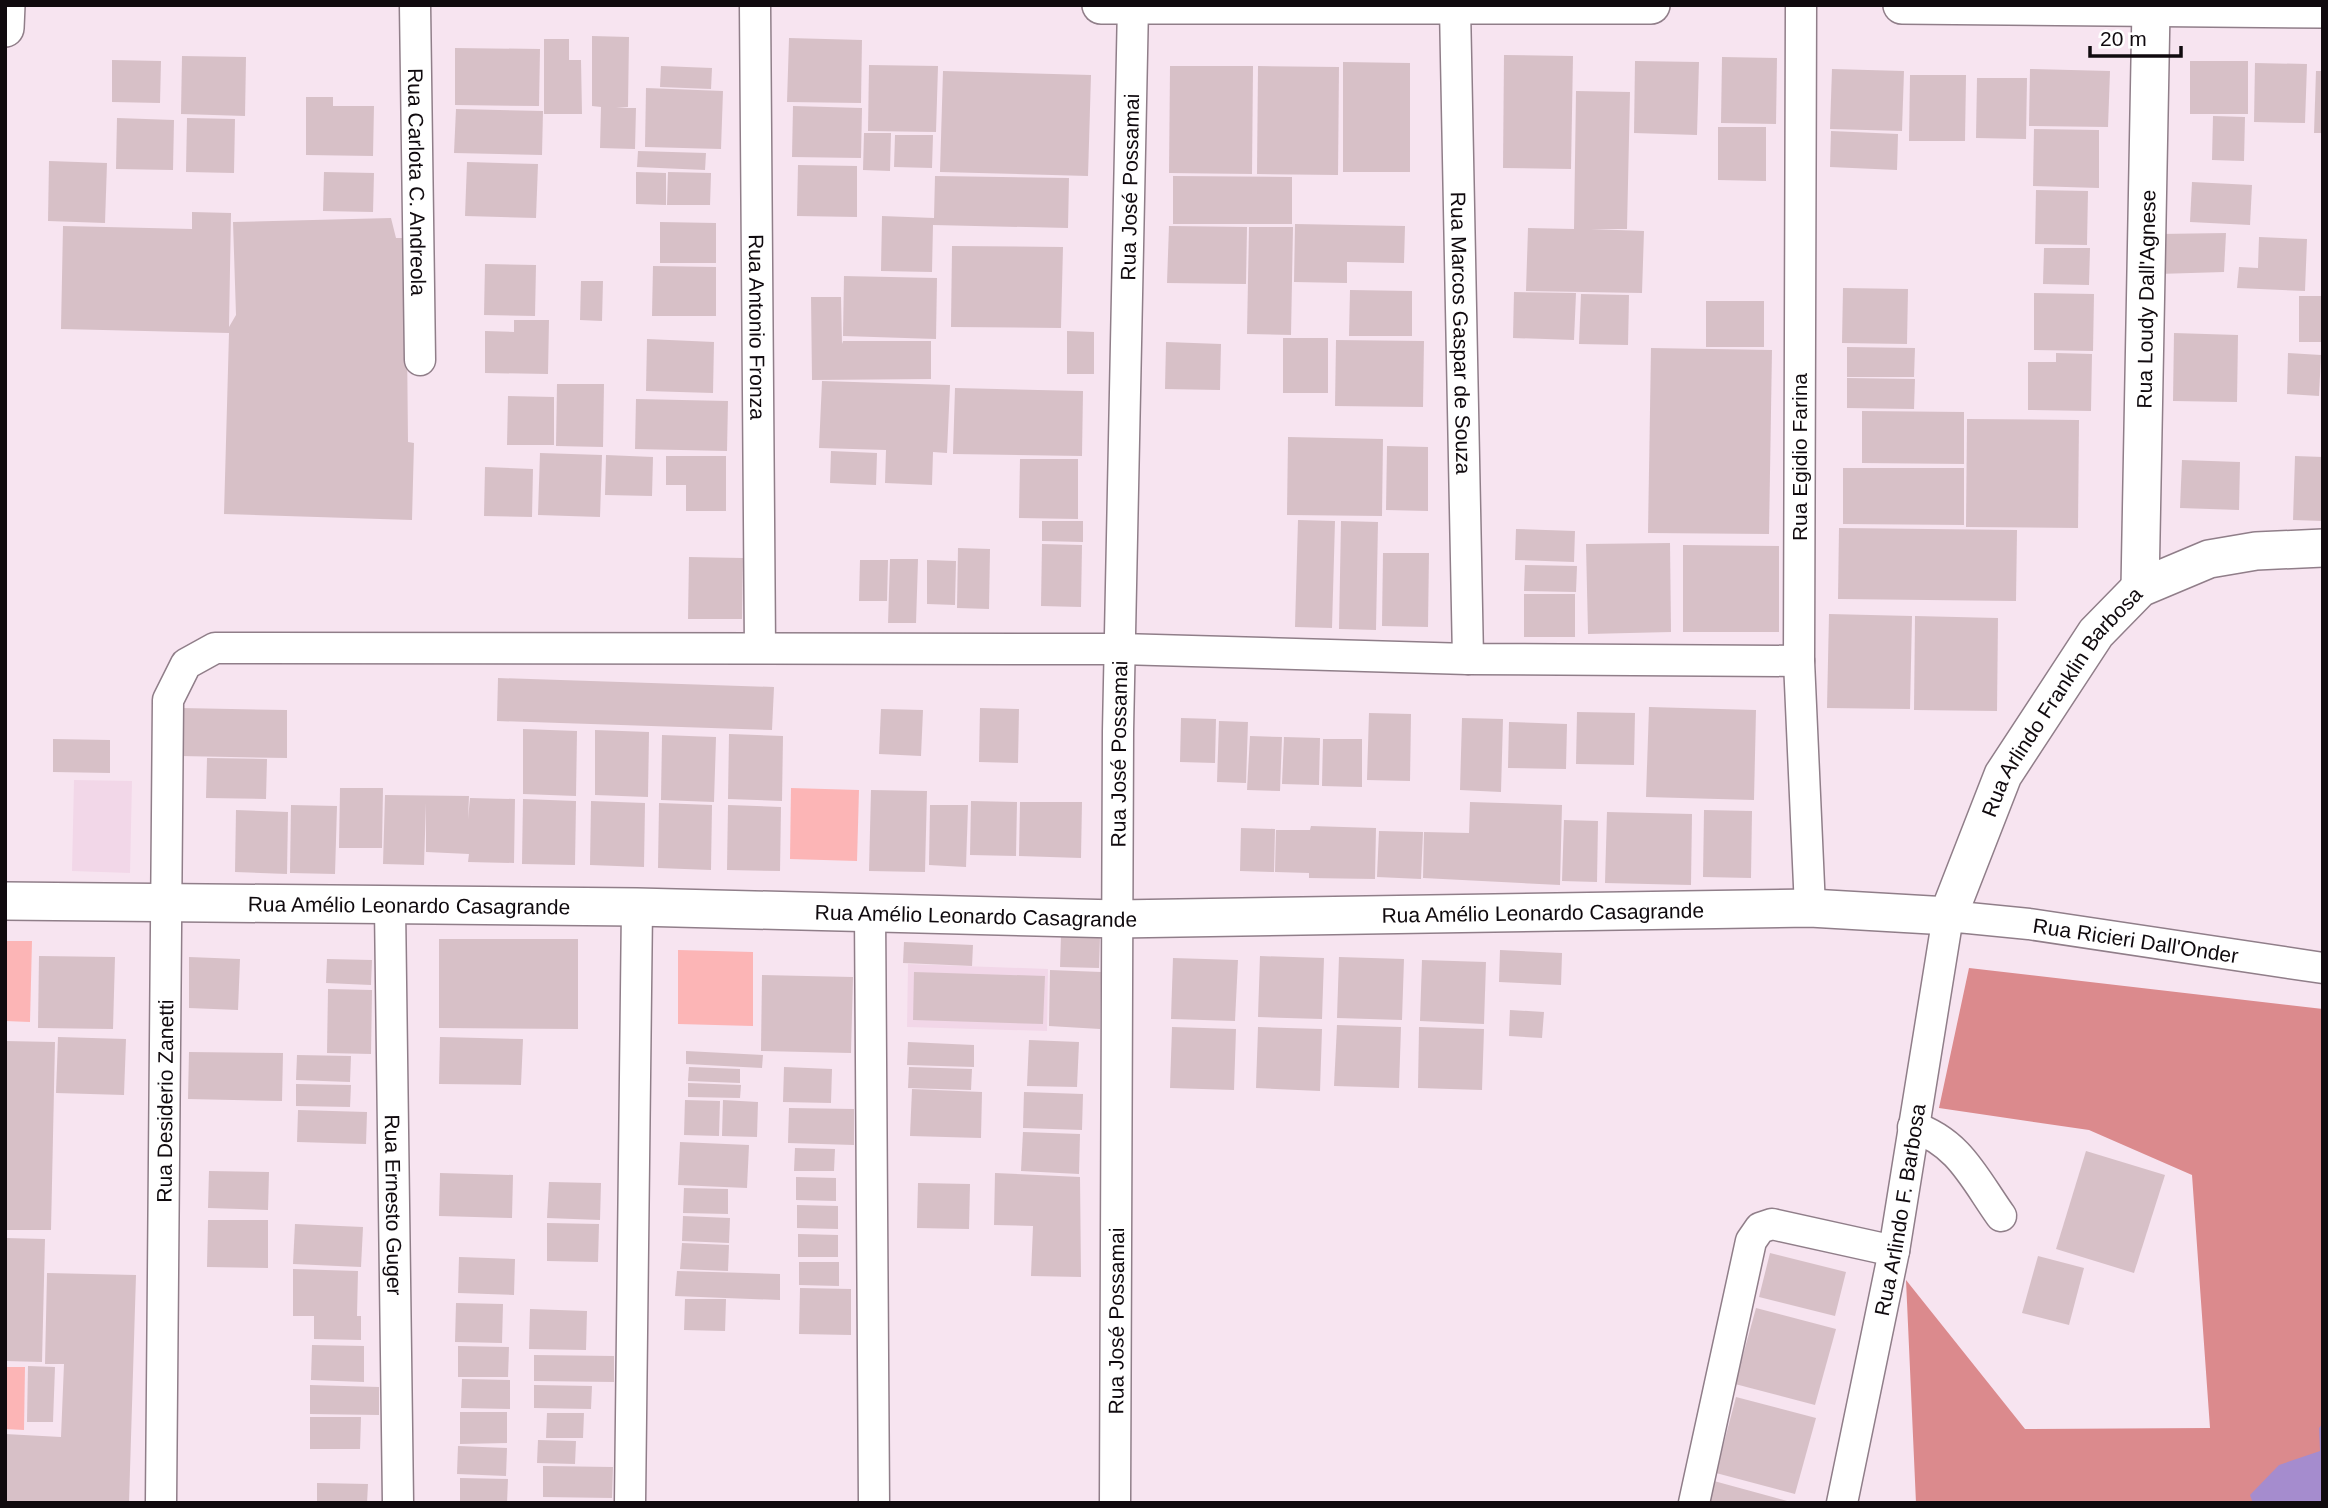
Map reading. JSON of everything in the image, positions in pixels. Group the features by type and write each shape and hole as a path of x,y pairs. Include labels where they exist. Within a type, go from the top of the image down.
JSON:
{"street":[{"path":"5,28 6,5"},
{"name":"Rua Carlota C. Andreola","path":"415,5 420,360"},
{"name":"Rua Antonio Fronza","path":"755,5 760,648"},
{"path":"1101,5 1651,5"},
{"name":"Rua Egidio Farina","path":"1801,5 1799,661 1810,908"},
{"path":"1902,5 2323,9"},
{"name":"Rua José Possamai","path":"1115,1503 1120,649 1133,6"},
{"name":"Rua Marcos Gaspar de Souza","path":"1455,7 1468,659"},
{"name":"Rua Loudy Dall'Agnese","path":"2140,589 2151,9"},
{"name":"Rua Arlindo Franklin Barbosa","path":"1948,916 2003,775 2062,680 2096,633 2140,589 2209,559 2256,551 2323,548"},
{"name":"Rua Desiderio Zanetti","path":"161,1503 168,700 186,664 215,648 760,648"},
{"path":"760,648 1120,649 1468,659 1799,661"},
{"name":"Rua Amélio Leonardo Casagrande","path":"5,901 390,907 637,907 1118,919 1810,908 1948,916"},
{"name":"Rua Ernesto Guger","path":"390,907 398,1503"},
{"path":"630,1503 637,907"},
{"path":"870,912 874,1503"},
{"name":"Rua Ricieri Dall'Onder","path":"1948,916 2029,924 2323,968"},
{"name":"Rua Arlindo F. Barbosa","path":"1842,1503 1894,1251 1948,916"},
{"path":"1913,1127 1936,1135 1950,1145 2001,1216"},
{"path":"1694,1503 1751,1241 1760,1228 1772,1224 1894,1251"}],"shaded area":[{"path":"74,780 132,781 130,873 72,871"},
{"path":"791,788 859,790 857,861 790,859"},
{"path":"5,941 32,941 30,1022 5,1021"},
{"path":"678,950 753,952 753,1026 678,1024"},
{"path":"908,964 1048,969 1047,1031 907,1027"},
{"path":"1969,968 2323,1009 2323,1503 1916,1503 1906,1280 2025,1429 2210,1428 2192,1175 2089,1130 1939,1108"},
{"path":"5,1367 25,1367 24,1430 5,1429"},
{"path":"2323,1423 2323,1503 2253,1503 2250,1495 2279,1465 2320,1451 2319,1428"}],"building":[{"path":"592,36 629,37 628,107 616,108 636,108 635,149 600,148 601,107 592,106"},
{"path":"789,38 862,40 861,103 787,102"},
{"path":"544,39 569,39 569,60 581,60 582,114 544,114"},
{"path":"455,48 540,49 539,106 455,105"},
{"path":"1504,55 1573,56 1571,169 1503,168"},
{"path":"182,56 246,57 245,116 181,114"},
{"path":"1722,57 1777,58 1776,124 1721,123"},
{"path":"112,60 161,61 160,103 112,102"},
{"path":"1635,61 1699,62 1697,135 1634,133"},
{"path":"2190,61 2248,61 2248,114 2190,114"},
{"path":"1343,62 1410,63 1410,172 1343,172"},
{"path":"2255,63 2307,64 2305,123 2254,122"},
{"path":"869,65 938,66 936,132 868,131"},
{"path":"661,66 712,68 711,89 660,87"},
{"path":"1170,66 1253,66 1252,174 1169,173"},
{"path":"1258,66 1339,67 1338,175 1257,174"},
{"path":"1832,69 1904,71 1902,131 1830,129"},
{"path":"2030,69 2110,71 2108,127 2029,126"},
{"path":"943,71 1091,75 1088,176 940,172"},
{"path":"2316,71 2323,71 2323,133 2314,133"},
{"path":"1910,75 1966,75 1965,141 1909,141"},
{"path":"1977,78 2027,78 2026,139 1976,138"},
{"path":"646,88 723,91 721,149 645,147"},
{"path":"1576,91 1630,92 1627,229 1591,229 1644,231 1642,293 1526,291 1528,228 1574,229"},
{"path":"306,97 333,97 333,106 374,106 373,156 306,155"},
{"path":"793,106 862,108 861,158 792,157"},
{"path":"456,109 543,111 542,155 454,153"},
{"path":"2213,116 2245,117 2244,161 2212,160"},
{"path":"117,118 174,120 173,170 116,169"},
{"path":"187,118 235,119 234,173 186,172"},
{"path":"1718,127 1766,127 1766,181 1718,180"},
{"path":"2034,129 2099,130 2099,188 2033,186"},
{"path":"1831,131 1898,134 1897,170 1830,167"},
{"path":"864,133 891,133 890,171 863,170"},
{"path":"895,135 933,135 932,168 894,167"},
{"path":"638,151 706,153 705,170 637,167"},
{"path":"49,161 107,163 105,223 48,221"},
{"path":"467,162 538,164 536,218 465,216"},
{"path":"798,165 857,166 857,217 797,216"},
{"path":"324,172 374,173 373,212 323,211"},
{"path":"636,172 666,173 666,205 636,204"},
{"path":"668,172 711,173 710,205 667,205"},
{"path":"935,176 1069,178 1068,228 933,225 932,272 881,271 882,216 934,218"},
{"path":"1173,176 1292,177 1292,224 1173,224"},
{"path":"2192,182 2252,185 2250,225 2190,222"},
{"path":"2036,190 2088,191 2087,245 2035,244"},
{"path":"192,212 231,213 229,327 236,315 233,222 391,218 396,238 406,238 408,442 414,443 412,520 224,514 229,333 61,329 63,226 192,229"},
{"path":"660,222 716,223 716,263 660,263"},
{"path":"1295,224 1405,226 1404,263 1347,262 1347,283 1294,282"},
{"path":"1169,226 1247,227 1246,284 1167,283"},
{"path":"1249,227 1293,227 1291,335 1247,334"},
{"path":"2226,233 2224,272 2158,274 2159,234"},
{"path":"2259,237 2307,239 2305,291 2237,288 2239,267 2258,268"},
{"path":"952,246 1063,247 1061,328 951,327"},
{"path":"2044,248 2090,248 2089,285 2043,284"},
{"path":"485,264 536,265 535,316 484,315"},
{"path":"653,266 716,267 716,316 652,316"},
{"path":"844,276 937,278 936,339 843,336"},
{"path":"581,281 603,281 602,321 580,320"},
{"path":"1843,288 1908,289 1907,344 1842,343"},
{"path":"1350,290 1412,291 1412,336 1349,336"},
{"path":"1514,292 1576,293 1574,340 1513,338"},
{"path":"2034,293 2094,294 2093,351 2034,350"},
{"path":"1581,294 1629,295 1628,345 1579,344"},
{"path":"2299,296 2323,296 2323,342 2299,342"},
{"path":"811,297 841,297 842,344 843,341 931,341 931,379 812,380"},
{"path":"1706,301 1764,301 1764,347 1706,347"},
{"path":"514,320 549,320 548,374 485,373 485,331 514,332"},
{"path":"1067,331 1094,332 1094,374 1067,374"},
{"path":"2174,333 2238,335 2237,402 2173,401"},
{"path":"1283,338 1328,338 1328,393 1283,393"},
{"path":"647,339 714,342 713,393 646,391"},
{"path":"1336,340 1424,341 1423,407 1335,406"},
{"path":"1166,342 1221,344 1220,390 1165,389"},
{"path":"1847,347 1915,348 1914,377 1847,377"},
{"path":"1651,348 1772,350 1769,534 1648,533"},
{"path":"2056,353 2092,354 2091,411 2028,410 2028,362 2056,362"},
{"path":"2288,353 2321,355 2319,396 2287,394"},
{"path":"1847,378 1915,379 1914,409 1847,408"},
{"path":"822,381 950,385 947,453 933,452 932,485 885,483 886,450 819,448"},
{"path":"557,384 604,384 603,447 556,446"},
{"path":"955,388 1083,391 1082,456 953,454"},
{"path":"508,396 554,397 554,445 507,445"},
{"path":"636,399 728,401 727,451 635,449"},
{"path":"1862,411 1964,412 1964,464 1862,463"},
{"path":"1967,419 2079,420 2078,528 1966,527"},
{"path":"1288,437 1383,439 1382,516 1287,515"},
{"path":"1387,446 1428,447 1428,511 1386,510"},
{"path":"831,451 877,453 876,485 830,483"},
{"path":"540,453 602,455 600,517 538,515"},
{"path":"606,455 653,457 652,496 605,495"},
{"path":"666,456 726,456 726,511 686,511 686,485 666,485"},
{"path":"2295,456 2323,457 2323,521 2293,520"},
{"path":"1020,459 1078,459 1078,519 1019,518"},
{"path":"2182,460 2240,462 2239,510 2180,508"},
{"path":"485,467 533,469 532,517 484,516"},
{"path":"1843,468 1964,468 1964,525 1843,524"},
{"path":"1298,520 1335,521 1332,628 1295,627"},
{"path":"1042,521 1083,521 1083,542 1042,541"},
{"path":"1341,521 1378,522 1376,630 1339,629"},
{"path":"1839,528 2017,530 2016,601 1838,599"},
{"path":"1516,529 1575,531 1574,562 1515,560"},
{"path":"1670,543 1671,632 1588,634 1586,544"},
{"path":"1042,544 1082,545 1081,607 1041,606"},
{"path":"1683,545 1779,546 1779,632 1683,632"},
{"path":"958,548 990,549 989,609 957,608"},
{"path":"1383,553 1429,553 1428,627 1382,626"},
{"path":"689,557 743,558 742,619 688,619"},
{"path":"890,559 918,559 916,623 888,623"},
{"path":"860,560 888,560 887,601 859,601"},
{"path":"927,560 956,561 955,605 927,604"},
{"path":"1525,565 1577,566 1576,592 1524,591"},
{"path":"1524,594 1575,594 1575,637 1524,637"},
{"path":"1829,614 1912,616 1910,709 1827,708"},
{"path":"1915,616 1998,618 1997,711 1914,710"},
{"path":"498,678 774,687 772,730 497,721"},
{"path":"1649,707 1756,710 1754,800 1646,797"},
{"path":"181,708 287,710 287,758 180,756"},
{"path":"980,708 1019,709 1018,763 979,762"},
{"path":"881,709 923,710 921,756 879,754"},
{"path":"1577,712 1635,713 1634,765 1576,764"},
{"path":"1369,713 1411,714 1410,781 1367,780"},
{"path":"1181,718 1216,719 1215,763 1180,762"},
{"path":"1462,718 1503,719 1501,792 1460,790"},
{"path":"1219,721 1248,722 1246,783 1217,782"},
{"path":"1509,722 1567,724 1566,769 1508,768"},
{"path":"523,729 577,731 576,796 523,794"},
{"path":"595,730 649,732 648,797 595,795"},
{"path":"729,734 783,736 782,801 728,799"},
{"path":"662,735 716,737 714,802 661,800"},
{"path":"1250,736 1282,737 1280,791 1247,790"},
{"path":"1284,737 1320,738 1319,785 1282,784"},
{"path":"53,739 110,740 110,773 53,772"},
{"path":"1323,739 1362,739 1362,787 1322,786"},
{"path":"207,758 267,759 266,799 206,798"},
{"path":"340,788 383,788 382,848 339,848"},
{"path":"871,790 927,791 925,872 869,871"},
{"path":"385,795 469,796 468,819 470,798 515,799 514,863 468,862 469,854 426,852 426,803 424,865 383,864"},
{"path":"523,799 576,801 575,865 522,864"},
{"path":"591,801 645,803 644,867 590,865"},
{"path":"971,801 1017,802 1016,856 970,855"},
{"path":"1020,802 1082,802 1081,858 1019,856"},
{"path":"1470,802 1562,805 1560,885 1423,878 1424,832 1469,833"},
{"path":"659,803 712,805 711,870 658,868"},
{"path":"291,805 337,806 335,874 290,873"},
{"path":"728,805 781,807 780,871 727,870"},
{"path":"930,805 968,805 966,867 929,865"},
{"path":"236,810 288,812 287,874 235,872"},
{"path":"1704,810 1752,811 1751,878 1703,877"},
{"path":"1607,812 1692,814 1691,885 1605,883"},
{"path":"1564,820 1598,821 1597,882 1562,881"},
{"path":"1311,826 1376,828 1375,879 1309,878 1309,873 1275,872 1276,830 1310,830"},
{"path":"1241,828 1275,829 1274,872 1240,871"},
{"path":"1379,831 1423,832 1421,879 1377,877"},
{"path":"1061,935 1100,936 1099,968 1060,967"},
{"path":"439,939 578,939 578,1029 439,1028"},
{"path":"904,942 973,945 972,966 903,963"},
{"path":"1500,950 1562,953 1561,985 1499,982"},
{"path":"39,956 115,957 113,1029 38,1028"},
{"path":"1260,956 1324,958 1322,1019 1258,1017"},
{"path":"189,957 240,959 238,1010 189,1008"},
{"path":"1339,957 1404,959 1402,1020 1337,1018"},
{"path":"1173,958 1238,960 1235,1021 1171,1019"},
{"path":"327,959 372,960 371,985 326,983"},
{"path":"1422,960 1486,962 1484,1024 1420,1021"},
{"path":"1050,970 1101,972 1100,1029 1049,1026"},
{"path":"914,972 1045,976 1043,1024 913,1020"},
{"path":"762,975 853,977 851,1053 761,1051"},
{"path":"328,989 372,990 371,1054 327,1053"},
{"path":"1510,1010 1544,1012 1542,1038 1509,1036"},
{"path":"1337,1025 1401,1027 1399,1088 1334,1086"},
{"path":"1172,1027 1236,1029 1234,1090 1170,1088"},
{"path":"1258,1027 1322,1029 1320,1091 1256,1088"},
{"path":"1419,1027 1484,1029 1482,1090 1418,1088"},
{"path":"58,1037 126,1039 124,1095 56,1093"},
{"path":"440,1037 523,1039 521,1085 439,1084"},
{"path":"1029,1040 1079,1042 1077,1087 1027,1086"},
{"path":"5,1041 55,1042 51,1230 5,1230"},
{"path":"908,1042 974,1045 974,1067 907,1065"},
{"path":"686,1051 763,1055 762,1068 686,1064"},
{"path":"189,1052 283,1053 282,1101 188,1099"},
{"path":"297,1055 351,1056 350,1082 296,1080"},
{"path":"689,1067 740,1069 740,1083 688,1081"},
{"path":"784,1067 832,1069 831,1103 783,1102"},
{"path":"909,1067 972,1069 971,1090 908,1088"},
{"path":"688,1083 741,1085 740,1098 688,1097"},
{"path":"296,1084 351,1085 350,1107 296,1106"},
{"path":"912,1089 982,1092 981,1138 910,1136"},
{"path":"1024,1092 1083,1094 1082,1130 1023,1128"},
{"path":"685,1100 720,1101 719,1136 684,1135"},
{"path":"723,1100 758,1102 757,1137 722,1136"},
{"path":"789,1108 854,1109 854,1145 788,1143"},
{"path":"298,1110 367,1112 366,1144 297,1142"},
{"path":"1023,1132 1080,1134 1079,1174 1021,1171"},
{"path":"680,1142 749,1145 747,1188 678,1185"},
{"path":"795,1148 835,1149 834,1171 794,1171"},
{"path":"2086,1151 2165,1175 2134,1273 2056,1249"},
{"path":"209,1171 269,1172 268,1210 208,1208"},
{"path":"440,1173 513,1175 512,1218 439,1216"},
{"path":"995,1173 1080,1177 1081,1277 1031,1276 1033,1226 994,1225"},
{"path":"796,1177 836,1178 836,1201 796,1200"},
{"path":"549,1182 601,1183 600,1220 547,1218"},
{"path":"918,1183 970,1184 969,1229 917,1228"},
{"path":"684,1188 728,1189 728,1214 683,1213"},
{"path":"797,1205 838,1206 838,1229 797,1228"},
{"path":"683,1216 730,1218 729,1243 682,1241"},
{"path":"208,1220 268,1220 268,1268 207,1267"},
{"path":"547,1223 599,1224 598,1262 547,1261"},
{"path":"295,1224 363,1227 361,1267 293,1264"},
{"path":"798,1234 838,1235 838,1257 798,1257"},
{"path":"5,1238 45,1239 42,1362 5,1361"},
{"path":"682,1243 729,1245 728,1271 680,1269"},
{"path":"1770,1253 1846,1272 1835,1316 1759,1297"},
{"path":"2038,1256 2084,1268 2069,1325 2022,1313"},
{"path":"459,1257 515,1259 514,1295 458,1293"},
{"path":"799,1262 839,1262 839,1286 799,1285"},
{"path":"293,1269 358,1271 357,1316 361,1316 361,1340 314,1339 314,1316 293,1316"},
{"path":"677,1271 780,1274 780,1300 675,1296"},
{"path":"47,1273 136,1275 129,1503 5,1503 5,1434 61,1437 64,1364 45,1364"},
{"path":"800,1288 851,1289 851,1335 799,1334"},
{"path":"685,1299 726,1299 725,1331 684,1330"},
{"path":"456,1303 503,1304 502,1343 455,1342"},
{"path":"1756,1308 1836,1329 1815,1405 1735,1384"},
{"path":"530,1309 587,1311 586,1350 529,1349"},
{"path":"312,1345 364,1346 364,1382 311,1380"},
{"path":"458,1346 509,1347 508,1377 458,1377"},
{"path":"534,1355 614,1356 614,1382 534,1381"},
{"path":"28,1366 55,1367 53,1422 27,1422"},
{"path":"462,1379 510,1380 510,1409 461,1408"},
{"path":"310,1385 379,1387 379,1415 310,1414"},
{"path":"534,1385 592,1386 591,1409 534,1408"},
{"path":"1736,1397 1816,1418 1795,1494 1716,1473"},
{"path":"460,1412 507,1412 507,1443 460,1444"},
{"path":"547,1413 584,1413 583,1438 546,1438"},
{"path":"310,1417 361,1417 360,1449 310,1449"},
{"path":"538,1440 576,1441 575,1464 537,1463"},
{"path":"458,1446 507,1448 506,1476 457,1474"},
{"path":"543,1466 613,1467 612,1498 543,1497"},
{"path":"460,1478 508,1479 507,1503 460,1503"},
{"path":"1714,1481 1791,1502 1791,1503 1708,1503"},
{"path":"317,1483 368,1484 367,1503 317,1503"}]}
